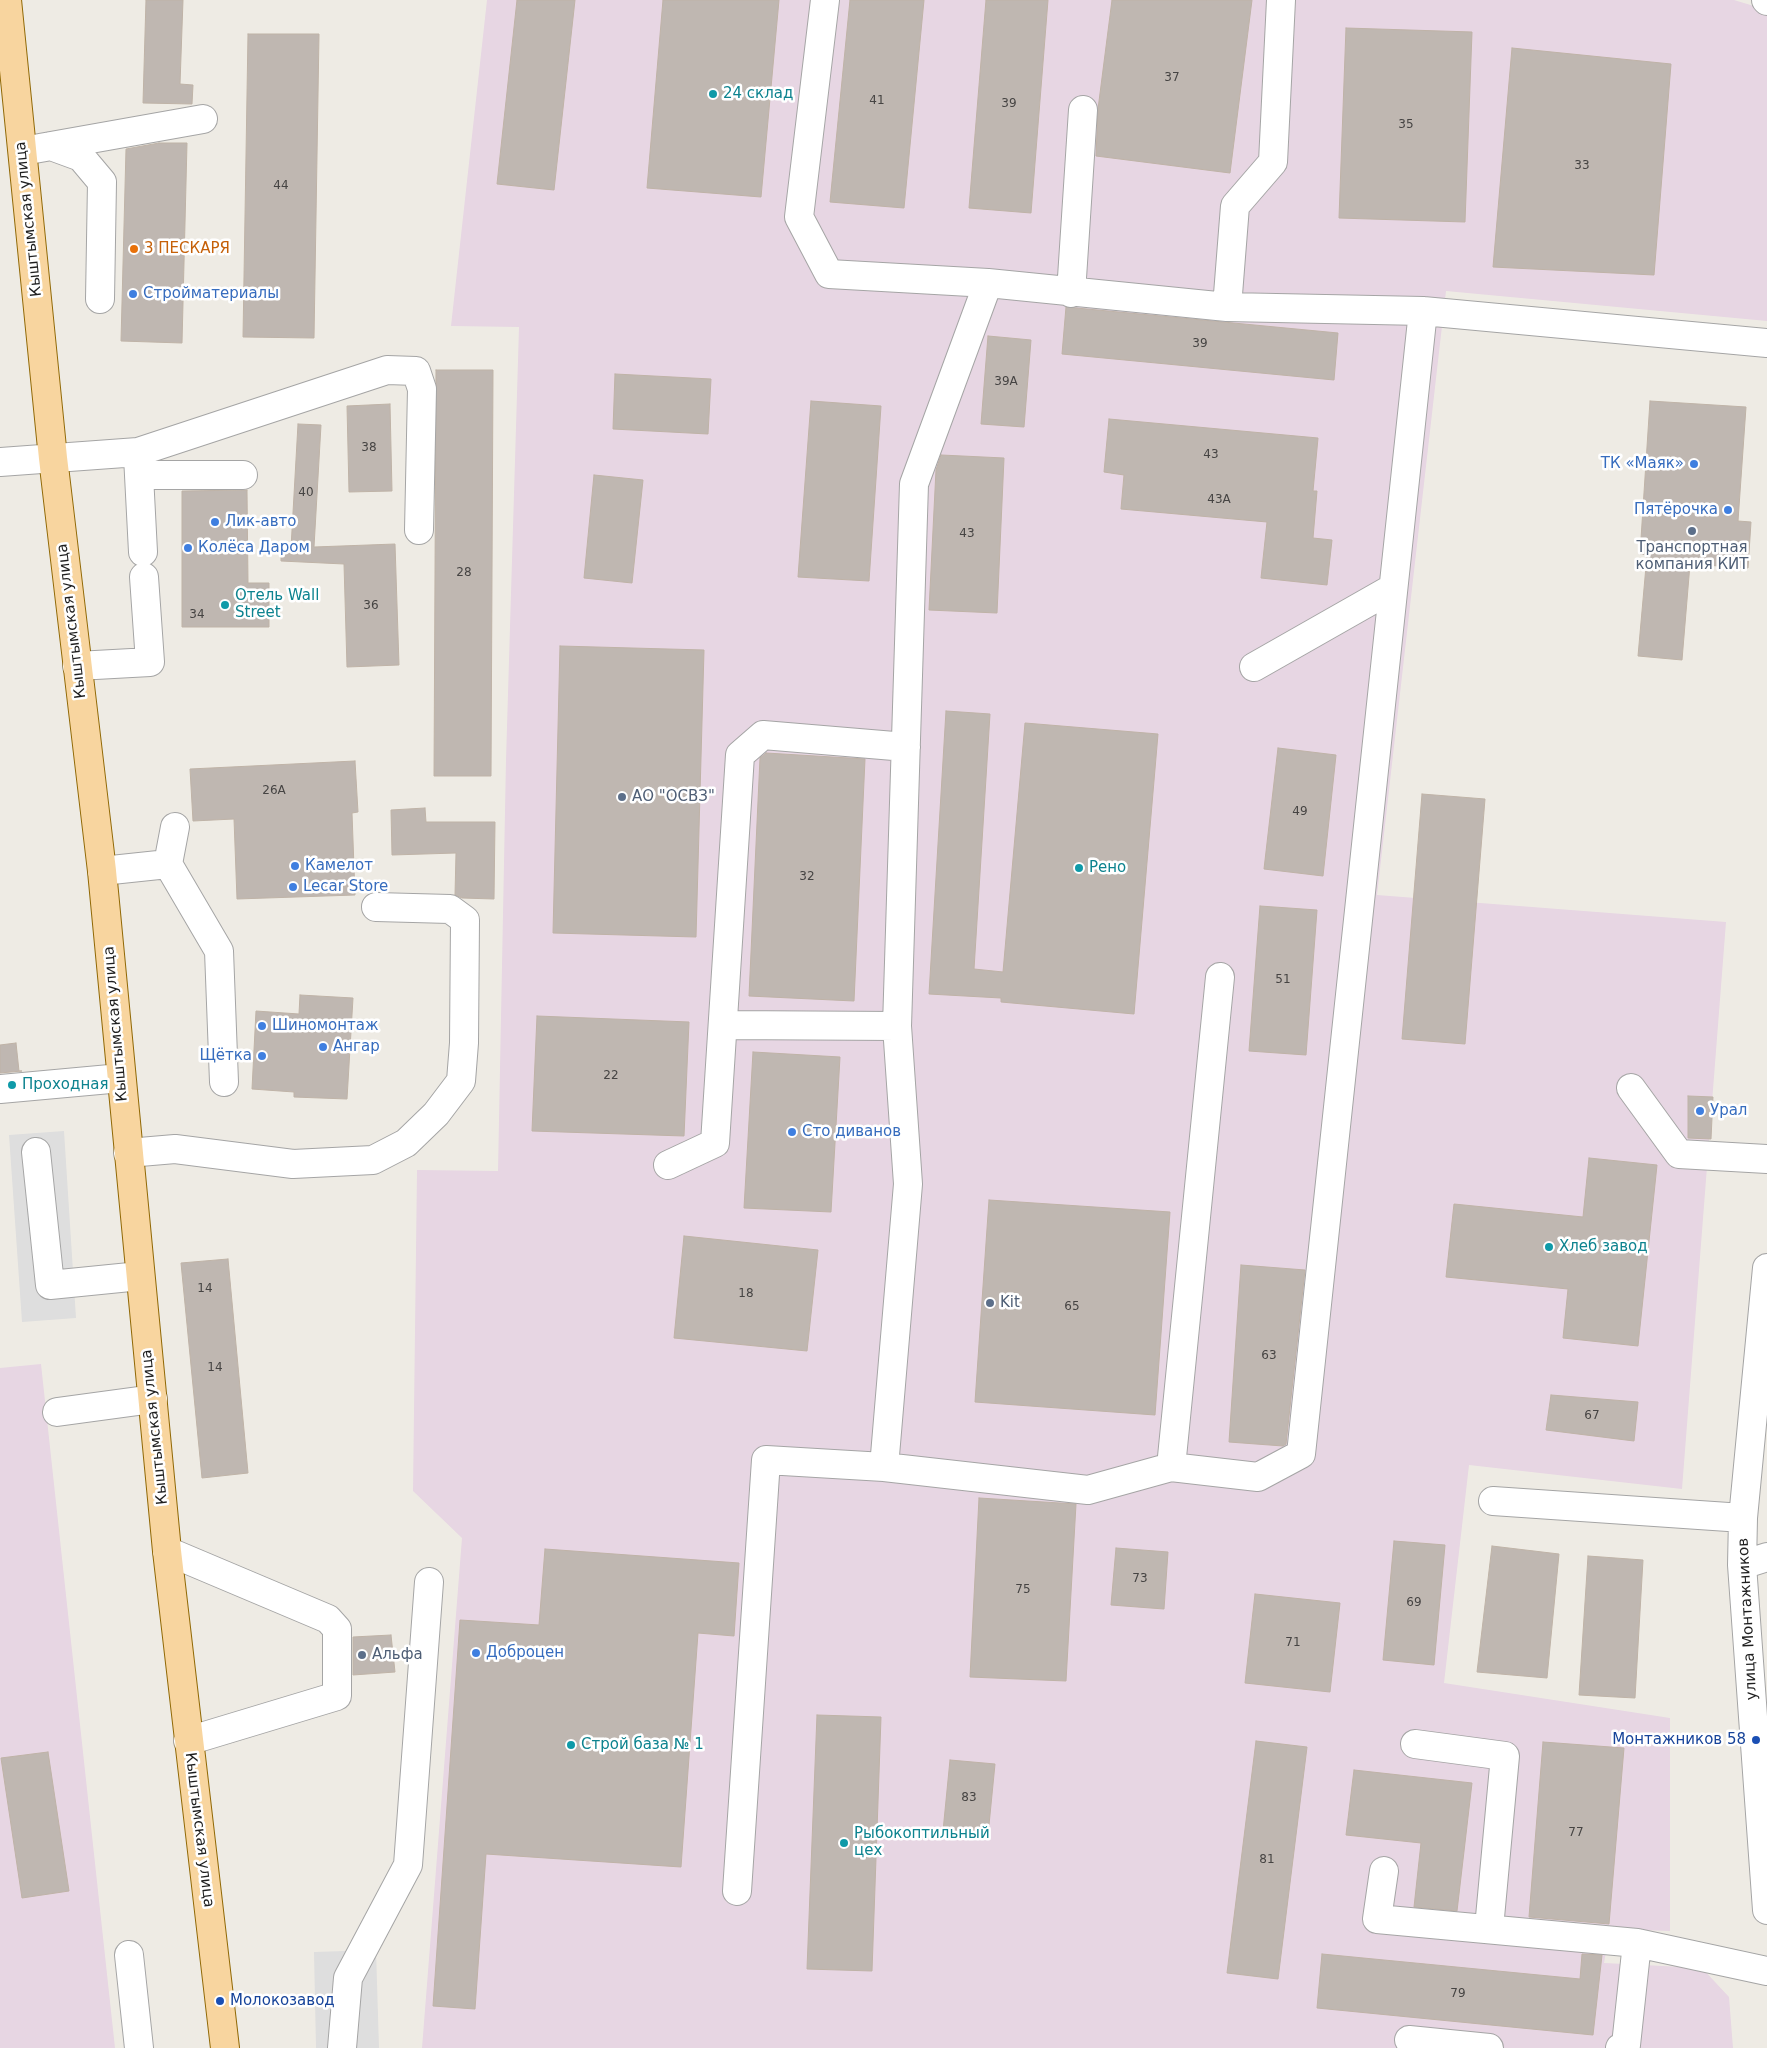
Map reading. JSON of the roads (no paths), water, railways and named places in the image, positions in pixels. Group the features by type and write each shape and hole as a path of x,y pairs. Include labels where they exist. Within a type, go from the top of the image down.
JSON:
{"main road":[{"name":"Кыштымская улица","path":"7,0 53,458 102,871 167,1551 225,2048"}],"street":[{"path":"825,0 800,217 829,274 988,283 1072,293 1227,307 1423,311 1767,343"},
{"path":"1227,307 1235,206 1273,162 1281,0"},
{"path":"1072,293 1083,110"},
{"path":"22,151 203,119"},
{"path":"51,146 81,158 102,182 100,299"},
{"path":"884,1468 908,1184 897,1026 914,484 988,283"},
{"path":"737,1890 766,1460 884,1468 1088,1490 1171,1467 1258,1477 1301,1454 1423,311"},
{"path":"138,463 387,370 416,371 422,388 419,530"},
{"path":"0,462 53,458 138,463 243,475"},
{"path":"77,666 150,662 138,463"},
{"path":"1254,667 1393,588"},
{"path":"668,1165 715,1144 740,755 763,736 906,747"},
{"path":"175,827 168,864 219,951 224,1082"},
{"path":"102,871 168,864"},
{"path":"128,1152 175,1149 293,1164 373,1160 406,1143 436,1114 461,1080 464,1043 465,920 450,909 376,907"},
{"path":"1171,1467 1220,977"},
{"path":"723,1025 897,1026"},
{"path":"0,1089 121,1078"},
{"path":"1631,1088 1679,1154 1767,1159"},
{"path":"36,1152 50,1284 140,1276"},
{"name":"улица Монтажников","path":"1767,1268 1744,1518 1755,1561 1767,1910"},
{"path":"57,1412 152,1399"},
{"path":"1493,1500 1744,1518"},
{"path":"167,1551 328,1619 337,1629 337,1696 188,1741"},
{"path":"342,2048 348,1978 408,1865 429,1582"},
{"path":"1415,1744 1505,1756 1489,1928"},
{"path":"1384,1871 1378,1919 1637,1943 1767,1971"},
{"path":"1620,2048 1626,2045 1637,1943"},
{"path":"129,1955 139,2048"},
{"path":"1409,2040 1489,2048"}],"place":[{"name":"24 склад","path":"713,94"},
{"name":"3 ПЕСКАРЯ","path":"134,249"},
{"name":"Стройматериалы","path":"133,294"},
{"name":"ТК «Маяк»","path":"1694,464"},
{"name":"Пятёрочка","path":"1728,510"},
{"name":"Лик-авто","path":"215,522"},
{"name":"Транспортная компания КИТ","path":"1692,531"},
{"name":"Колёса Даром","path":"188,548"},
{"name":"Отель Wall Street","path":"225,605"},
{"name":"АО \"ОСВЗ\"","path":"622,797"},
{"name":"Камелот","path":"295,866"},
{"name":"Рено","path":"1079,868"},
{"name":"Lecar Store","path":"293,887"},
{"name":"Шиномонтаж","path":"262,1026"},
{"name":"Ангар","path":"323,1047"},
{"name":"Щётка","path":"262,1056"},
{"name":"Проходная","path":"12,1085"},
{"name":"Урал","path":"1700,1111"},
{"name":"Сто диванов","path":"792,1132"},
{"name":"Хлеб завод","path":"1549,1247"},
{"name":"Kit","path":"990,1303"},
{"name":"Доброцен","path":"476,1653"},
{"name":"Альфа","path":"362,1655"},
{"name":"Монтажников 58","path":"1756,1740"},
{"name":"Строй база № 1","path":"571,1745"},
{"name":"Рыбокоптильный цех","path":"844,1843"},
{"name":"Молокозавод","path":"220,2001"}]}
